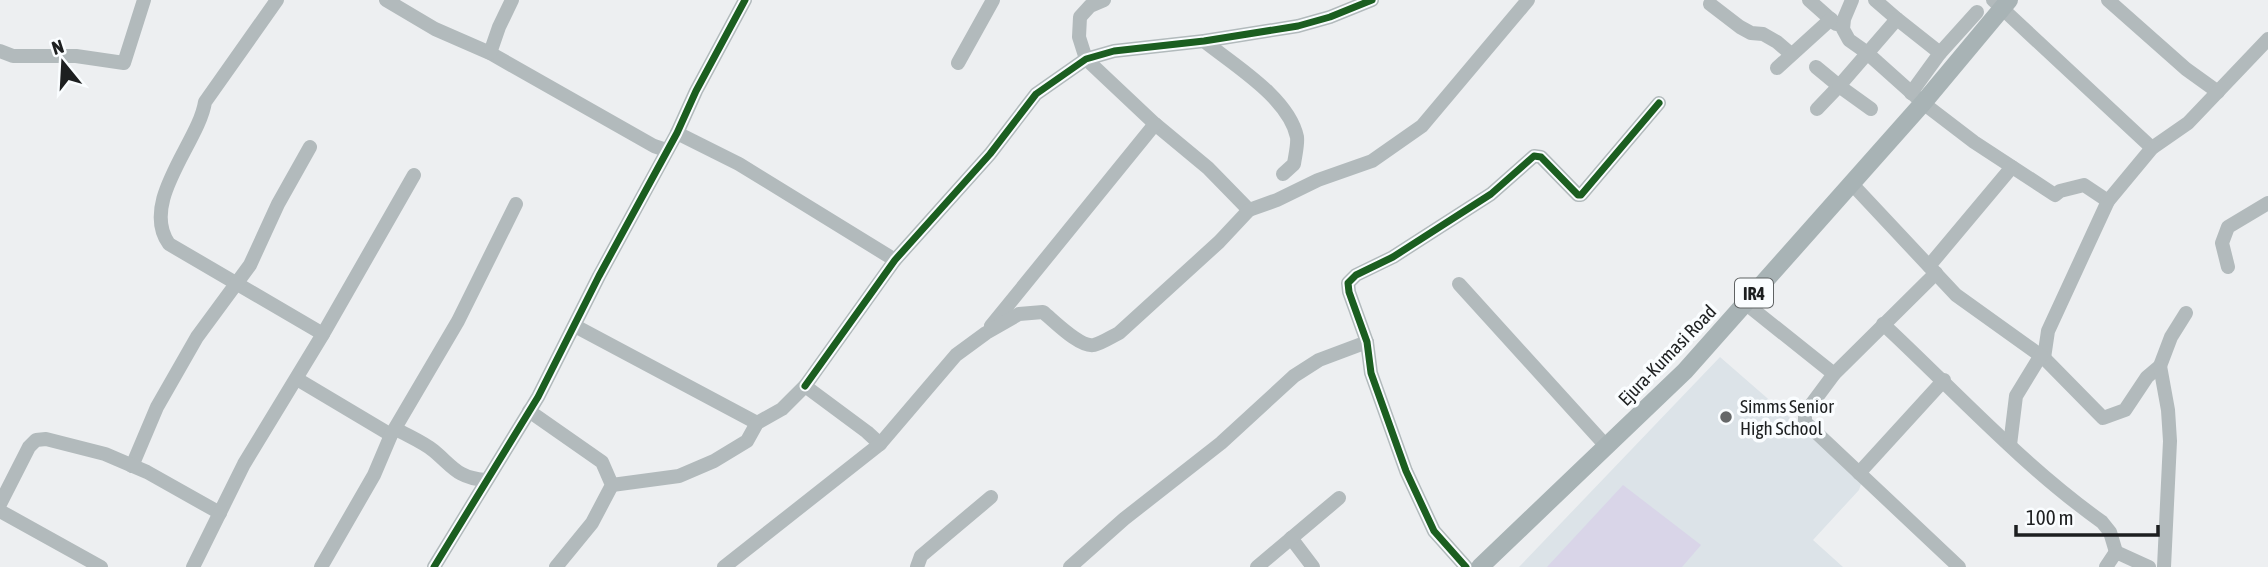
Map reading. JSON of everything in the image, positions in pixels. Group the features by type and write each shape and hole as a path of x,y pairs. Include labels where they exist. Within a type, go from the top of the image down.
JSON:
{"main road":[{"name":"Ejura-Kumasi Road","path":"1480,567 1685,371 1852,184 1917,98 2002,3"}],"street":[{"path":"277,0 205,102 203,114 175,168 162,206 161,228 169,244 323,334"},
{"path":"490,53 512,0"},
{"path":"433,567 529,411 745,0"},
{"path":"958,63 993,0"},
{"path":"1104,0 1090,6 1080,17 1079,37 1086,59 1155,124 1208,168 1249,210"},
{"path":"612,485 679,476 714,461 747,441 757,423 782,409 805,386 895,260 990,154 1036,93 1086,59 1114,51 1205,41 1298,26 1330,17 1372,0"},
{"path":"724,567 880,444 956,355 986,333 1019,314 1043,312 1084,345 1104,341 1119,333 1219,242 1249,210 1318,180 1372,161 1422,126 1528,0"},
{"path":"1809,0 1843,29 1849,40 1974,142 2055,195 2060,191 2084,185 2108,201"},
{"path":"1843,29 1852,0"},
{"path":"1875,0 1940,53"},
{"path":"2108,0 2186,69 2218,92"},
{"path":"0,51 13,56 76,56 124,63 137,2"},
{"path":"392,2 435,29 490,53 654,146 666,150"},
{"path":"2002,3 2152,148"},
{"path":"1710,4 1740,27 1751,33 1763,34 1791,54"},
{"path":"1917,98 1940,53 1977,12"},
{"path":"1777,68 1831,19"},
{"path":"1817,109 1897,19"},
{"path":"2010,445 2016,396 2042,357 2049,331 2108,201 2152,148 2188,123 2268,39"},
{"path":"1205,41 1273,95 1288,118 1297,138 1294,164 1283,174"},
{"path":"1816,67 1871,109"},
{"path":"1466,567 1434,531 1422,508 1374,385 1367,342 1348,283 1356,275 1393,257 1491,194 1534,156 1541,158 1581,195 1659,103"},
{"path":"986,333 1155,124"},
{"path":"677,133 739,164 895,260"},
{"path":"132,466 156,407 197,337 250,265 278,204 310,146"},
{"path":"1959,567 1805,422 1808,409 1834,374 1932,269 2012,167"},
{"path":"193,567 268,421 297,379 414,175"},
{"path":"1852,184 1956,295 2042,357 2103,418 2125,410 2147,377 2160,366 2171,337 2186,313"},
{"path":"2228,267 2222,243 2228,227 2268,203"},
{"path":"321,567 374,475 393,432 458,321 516,204"},
{"path":"1459,284 1607,447"},
{"path":"1745,303 1834,374"},
{"path":"1883,324 2035,469 2102,522 2110,532 2116,552 2149,567"},
{"path":"575,326 757,423"},
{"path":"1070,567 1124,519 1222,443 1294,376 1319,360 1367,342"},
{"path":"2160,366 2168,410 2169,441 2164,567"},
{"path":"297,379 393,432 433,450 452,470 470,479 485,480"},
{"path":"1859,473 1944,380"},
{"path":"805,386 880,444"},
{"path":"529,411 602,462 612,485"},
{"path":"0,504 29,447 41,439 68,443 132,466 220,513"},
{"path":"556,567 592,523 612,485"},
{"path":"917,567 921,556 991,497"},
{"path":"1257,567 1339,498"},
{"path":"0,511 80,562 100,567"},
{"path":"1291,538 1313,567"},
{"path":"2106,567 2116,552"}],"shaded area":[{"name":"Simms Senior High School","path":"1720,357 1858,477 1861,484 1859,490 1813,540 1843,567 1519,567"},
{"path":"1623,485 1701,545 1682,567 1547,567"}],"cycle path":[{"path":"434,567 538,397 745,0"},
{"path":"805,386 895,260 990,154 1036,94 1086,59 1114,51 1204,41 1298,26 1330,17 1372,0"},
{"path":"1466,567 1434,531 1406,471 1371,373 1367,342 1348,283 1356,275 1393,257 1491,194 1534,156 1541,157 1581,195 1659,103"}],"place":[{"name":"Simms Senior High School","path":"1726,417"}]}
